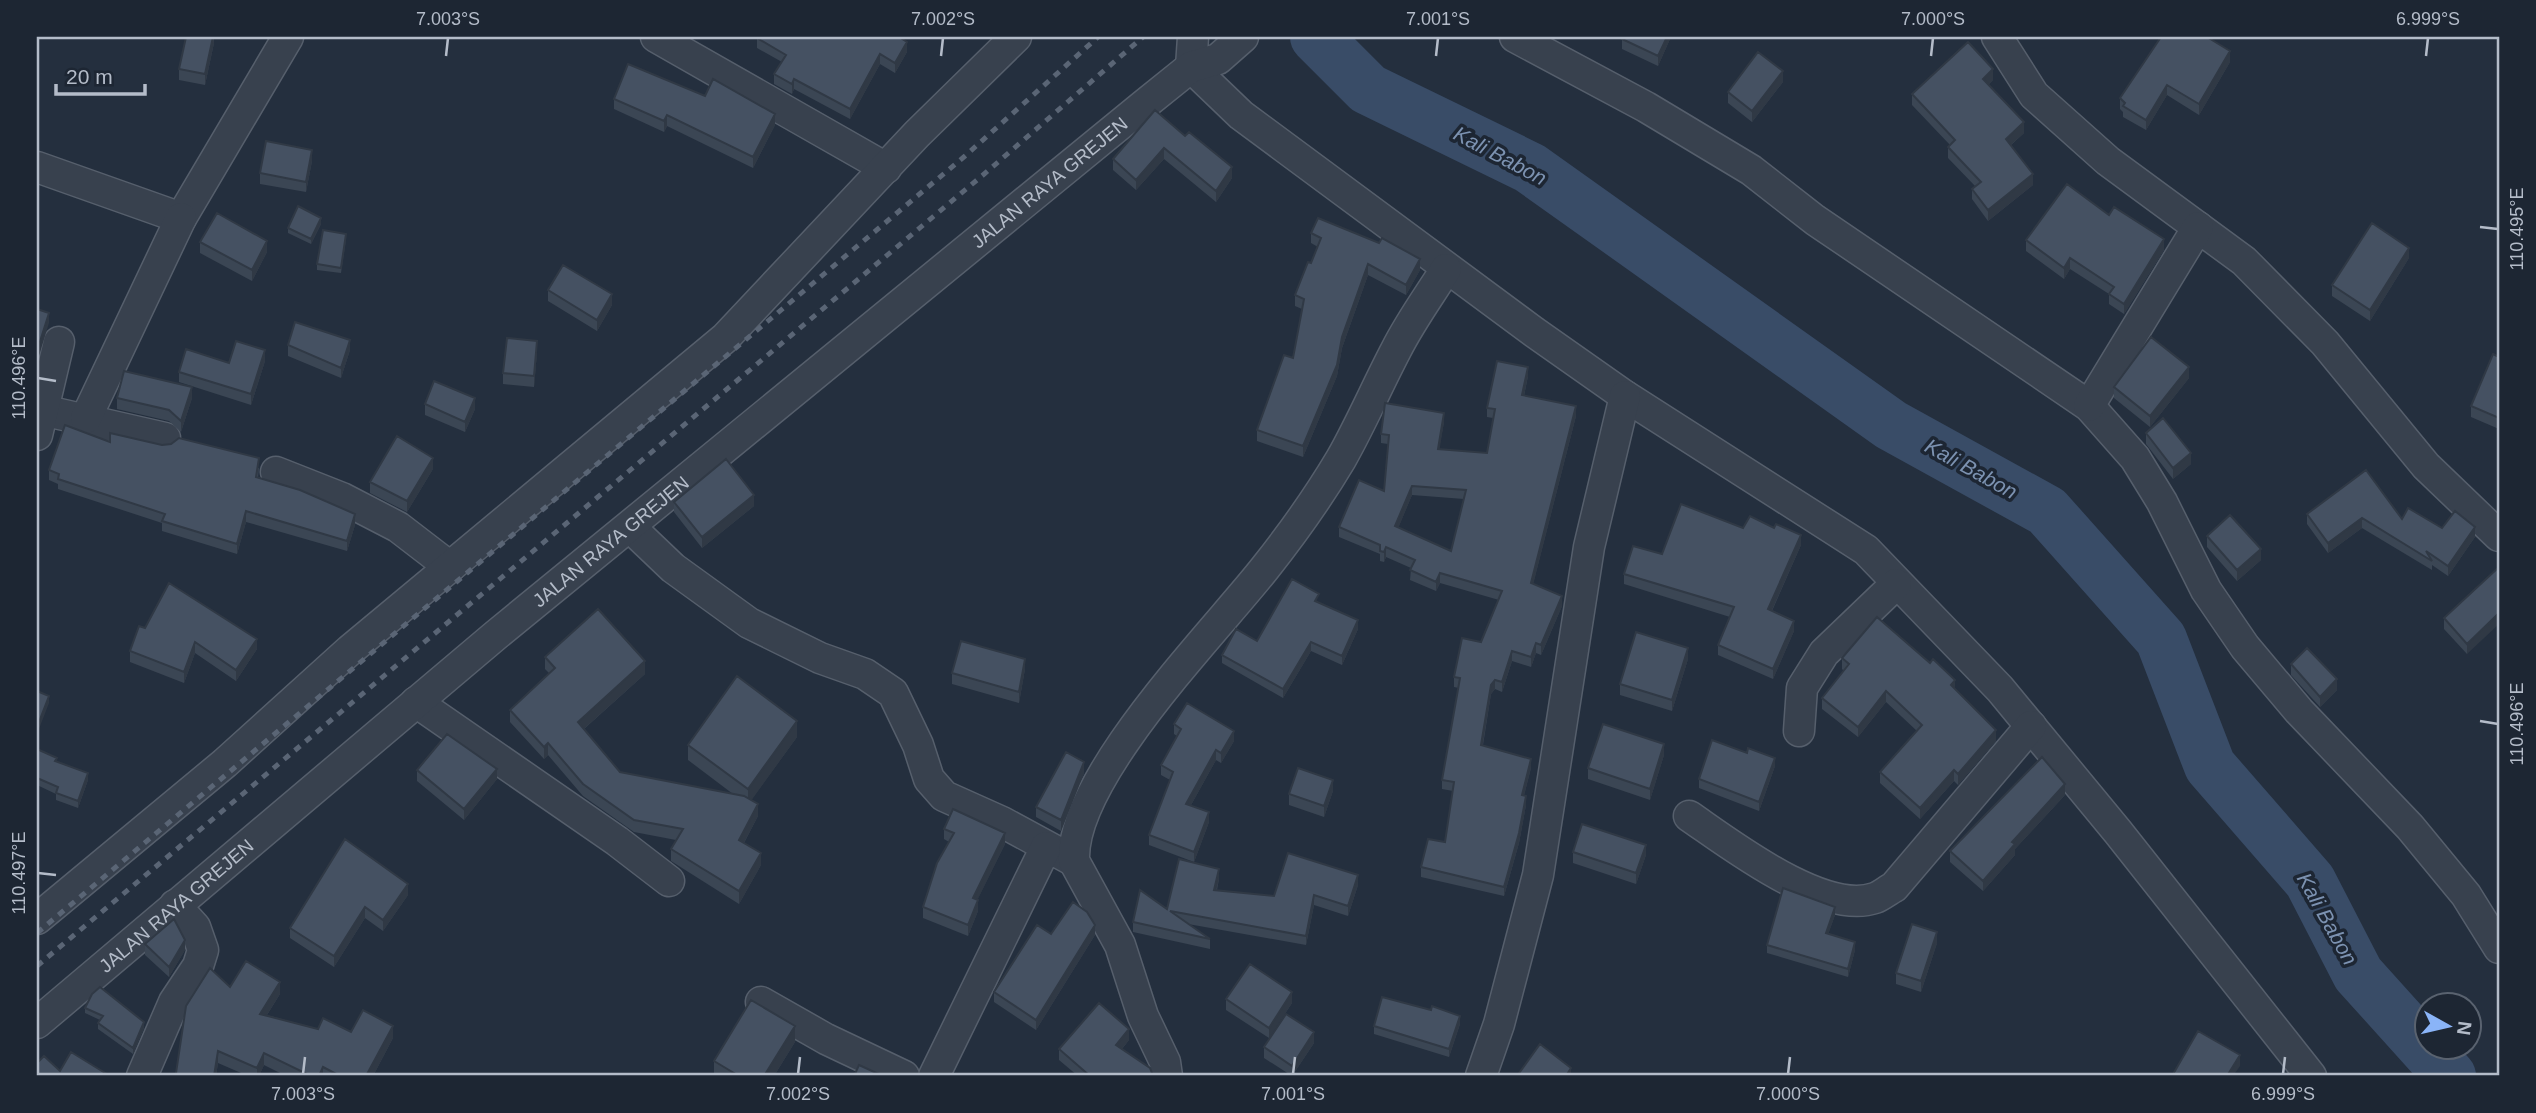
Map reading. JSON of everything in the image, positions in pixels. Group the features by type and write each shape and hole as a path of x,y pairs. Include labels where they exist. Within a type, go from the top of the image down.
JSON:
{"street":[{"path":"86,418 181,218 288,37"},
{"path":"656,37 886,168"},
{"path":"37,919 225,763 350,650 725,338 886,168 1016,37"},
{"path":"1193,37 1204,63 1241,115 1446,269 1625,397 1866,550 2000,689 2311,1076"},
{"name":"JALAN RAYA GREJEN","path":"37,1023 416,702 630,527 1204,63 1243,37"},
{"path":"1515,37 1646,107 1751,170 1815,220 2089,406 2135,458 2162,502 2206,590 2245,647 2299,711 2410,827 2466,895 2499,948"},
{"path":"1997,37 2034,95 2108,161 2244,261 2316,334 2426,466 2499,536"},
{"path":"37,167 181,218"},
{"path":"2089,406 2198,227"},
{"path":"1167,1076 1165,1062 1143,1016 1120,945 1074,861 1073,846 1080,822 1115,755 1169,681 1266,567 1333,470 1398,347 1446,269"},
{"path":"59,342 40,422 86,418 164,438"},
{"path":"1481,1076 1499,1024 1538,875 1589,547 1625,397"},
{"path":"276,472 342,498 398,527 450,567"},
{"path":"630,527 673,568 749,622 820,658 864,674 893,693 918,745 929,779 944,796 1002,822 1074,861"},
{"path":"1799,731 1802,688 1824,653 1896,584"},
{"path":"416,702 617,841 669,881"},
{"path":"1689,817 1765,869 1816,892 1854,901 1875,898 1894,887 2031,726"},
{"path":"934,1076 1046,847"},
{"path":"142,1076 174,1002 198,966 203,950 201,938 175,905"},
{"path":"761,1002 826,1040 904,1076"}],"building":[{"path":"186,37 213,37 205,74 179,69"},
{"path":"758,37 899,37 907,42 895,63 880,54 850,109 794,79 792,84 774,74 786,55"},
{"path":"1667,37 1658,56 1622,39"},
{"path":"2161,37 2207,37 2230,51 2199,104 2167,85 2146,120 2123,106 2125,103 2120,98"},
{"path":"1968,42 1993,69 1983,79 2024,122 2006,139 2033,174 1988,210 1972,189 1981,182 1948,147 1955,140 1912,94"},
{"path":"1758,52 1783,71 1752,111 1728,92"},
{"path":"628,64 705,96 713,79 775,114 753,157 667,115 664,121 614,99"},
{"path":"1155,110 1185,136 1189,132 1232,167 1216,191 1164,148 1136,180 1113,159"},
{"path":"266,141 312,150 306,182 260,173"},
{"path":"2067,184 2109,215 2114,207 2164,239 2124,304 2109,294 2114,287 2070,258 2064,268 2026,240"},
{"path":"298,206 321,218 311,239 288,228"},
{"path":"217,213 267,241 252,270 200,242"},
{"path":"1318,218 1379,243 1382,238 1420,259 1406,285 1368,264 1342,337 1337,365 1303,446 1257,430 1284,355 1293,358 1304,299 1295,295 1321,238 1311,233"},
{"path":"2372,223 2409,248 2370,310 2332,285"},
{"path":"323,230 346,234 341,268 317,264"},
{"path":"563,265 612,294 597,320 548,290"},
{"path":"37,309 49,313 37,351"},
{"path":"295,322 350,340 341,368 288,345"},
{"path":"2151,337 2189,367 2150,416 2114,387"},
{"path":"507,338 537,341 534,376 503,373"},
{"path":"236,341 265,350 251,394 179,372 186,349 229,363"},
{"path":"2493,354 2499,357 2499,418 2471,406"},
{"path":"1497,361 1528,367 1522,395 1576,406 1531,583 1562,596 1541,645 1536,643 1531,657 1512,651 1502,682 1495,680 1491,685 1481,745 1531,759 1522,795 1526,796 1519,833 1504,887 1421,867 1428,839 1445,842 1454,782 1442,780 1460,678 1454,677 1462,638 1481,642 1502,591 1440,573 1436,582 1410,570 1415,560 1386,547 1384,552 1380,551 1380,545 1339,527 1359,480 1384,491 1389,435 1381,434 1385,403 1444,413 1438,449 1487,453 1495,409 1487,408","holes":["1412,486 1466,490 1451,551 1395,526"]},
{"path":"124,371 192,387 181,421 169,410 117,398"},
{"path":"434,381 475,398 465,422 425,404"},
{"path":"2163,418 2191,453 2173,468 2146,433"},
{"path":"65,425 110,442 110,433 162,445 171,444 179,438 259,458 256,477 300,490 355,514 347,541 246,511 237,544 162,521 165,514 58,479 59,474 49,470"},
{"path":"397,436 433,458 407,501 370,482"},
{"path":"726,459 754,495 702,537 674,502"},
{"path":"2366,470 2402,519 2408,508 2442,528 2455,511 2475,527 2448,566 2426,551 2432,561 2362,518 2328,543 2307,514"},
{"path":"1681,504 1743,528 1750,516 1774,528 1776,524 1801,535 1768,609 1794,621 1773,669 1718,645 1734,607 1624,574 1633,546 1662,554"},
{"path":"2230,515 2261,549 2237,570 2207,536"},
{"path":"2499,567 2499,613 2467,644 2444,618"},
{"path":"1292,579 1319,594 1315,601 1358,620 1342,656 1311,642 1283,689 1222,655 1236,629 1257,641"},
{"path":"169,583 257,639 236,670 195,642 184,672 130,651 139,626 145,628"},
{"path":"598,609 645,661 578,722 620,772 744,796 758,804 739,840 761,853 739,891 671,849 683,829 634,820 583,784 548,743 544,747 510,710 555,668 545,657"},
{"path":"1877,617 1930,663 1933,659 1955,680 1951,685 1996,730 1958,774 1954,770 1920,808 1880,772 1922,725 1886,691 1858,727 1822,698 1849,664 1842,658"},
{"path":"1636,632 1688,648 1672,700 1620,684"},
{"path":"961,641 1025,659 1019,692 952,673"},
{"path":"2307,648 2337,679 2320,697 2291,664"},
{"path":"737,676 797,721 748,789 688,745"},
{"path":"37,691 49,696 37,727"},
{"path":"1187,703 1234,731 1221,753 1216,750 1186,804 1209,812 1194,852 1149,835 1173,772 1161,765 1181,729 1174,724"},
{"path":"1603,724 1664,744 1650,789 1588,768"},
{"path":"447,734 497,769 464,809 417,770"},
{"path":"1712,740 1747,753 1748,748 1775,758 1759,802 1699,779"},
{"path":"37,749 57,758 55,761 88,773 78,801 56,793 58,787 37,778"},
{"path":"1066,752 1084,762 1061,820 1036,807"},
{"path":"2042,757 2065,784 2012,842 2015,844 1983,881 1950,851"},
{"path":"1298,768 1333,780 1324,806 1289,794"},
{"path":"953,809 1005,833 973,898 978,900 968,925 923,907 937,863 954,833 944,829"},
{"path":"1582,824 1646,845 1636,873 1573,852"},
{"path":"345,839 408,884 383,920 365,907 334,956 290,928"},
{"path":"1288,853 1358,875 1348,906 1314,895 1306,936 1170,911 1210,939 1133,922 1140,890 1167,909 1179,859 1219,869 1214,890 1274,896"},
{"path":"1783,888 1835,907 1826,933 1855,942 1848,969 1767,945"},
{"path":"1073,902 1087,912 1095,925 1036,1020 994,992 1037,925 1051,934"},
{"path":"174,919 185,940 169,967 145,944"},
{"path":"1912,924 1937,932 1921,981 1896,973"},
{"path":"246,961 280,982 260,1014 318,1029 323,1018 351,1032 363,1010 393,1026 366,1076 340,1076 323,1067 319,1076 311,1076 264,1053 257,1068 218,1051 214,1076 181,1076 176,1073 186,1006 210,968 230,987"},
{"path":"1250,964 1292,992 1269,1028 1226,999"},
{"path":"100,987 144,1022 133,1048 98,1023 103,1016 85,1008 92,994"},
{"path":"1382,997 1431,1010 1432,1006 1460,1016 1449,1049 1374,1026"},
{"path":"751,1000 795,1026 764,1076 739,1076 714,1061"},
{"path":"1099,1003 1129,1029 1116,1045 1150,1068 1153,1076 1090,1076 1059,1049"},
{"path":"1286,1014 1314,1032 1292,1066 1264,1047"},
{"path":"2198,1031 2240,1055 2227,1076 2172,1076"},
{"path":"1540,1044 1571,1068 1566,1076 1517,1076"},
{"path":"71,1052 110,1076 37,1076 37,1063 44,1056 60,1071"},
{"path":"859,1065 883,1076 854,1076"}],"waterway":[{"name":"Kali Babon","path":"1316,37 1368,89 1530,168 1891,425 2047,511 2161,639 2210,766 2310,881 2358,974 2450,1076"}],"railway":[{"path":"37,933 965,156 1098,37"},
{"path":"37,966 983,175 1143,37"}]}
